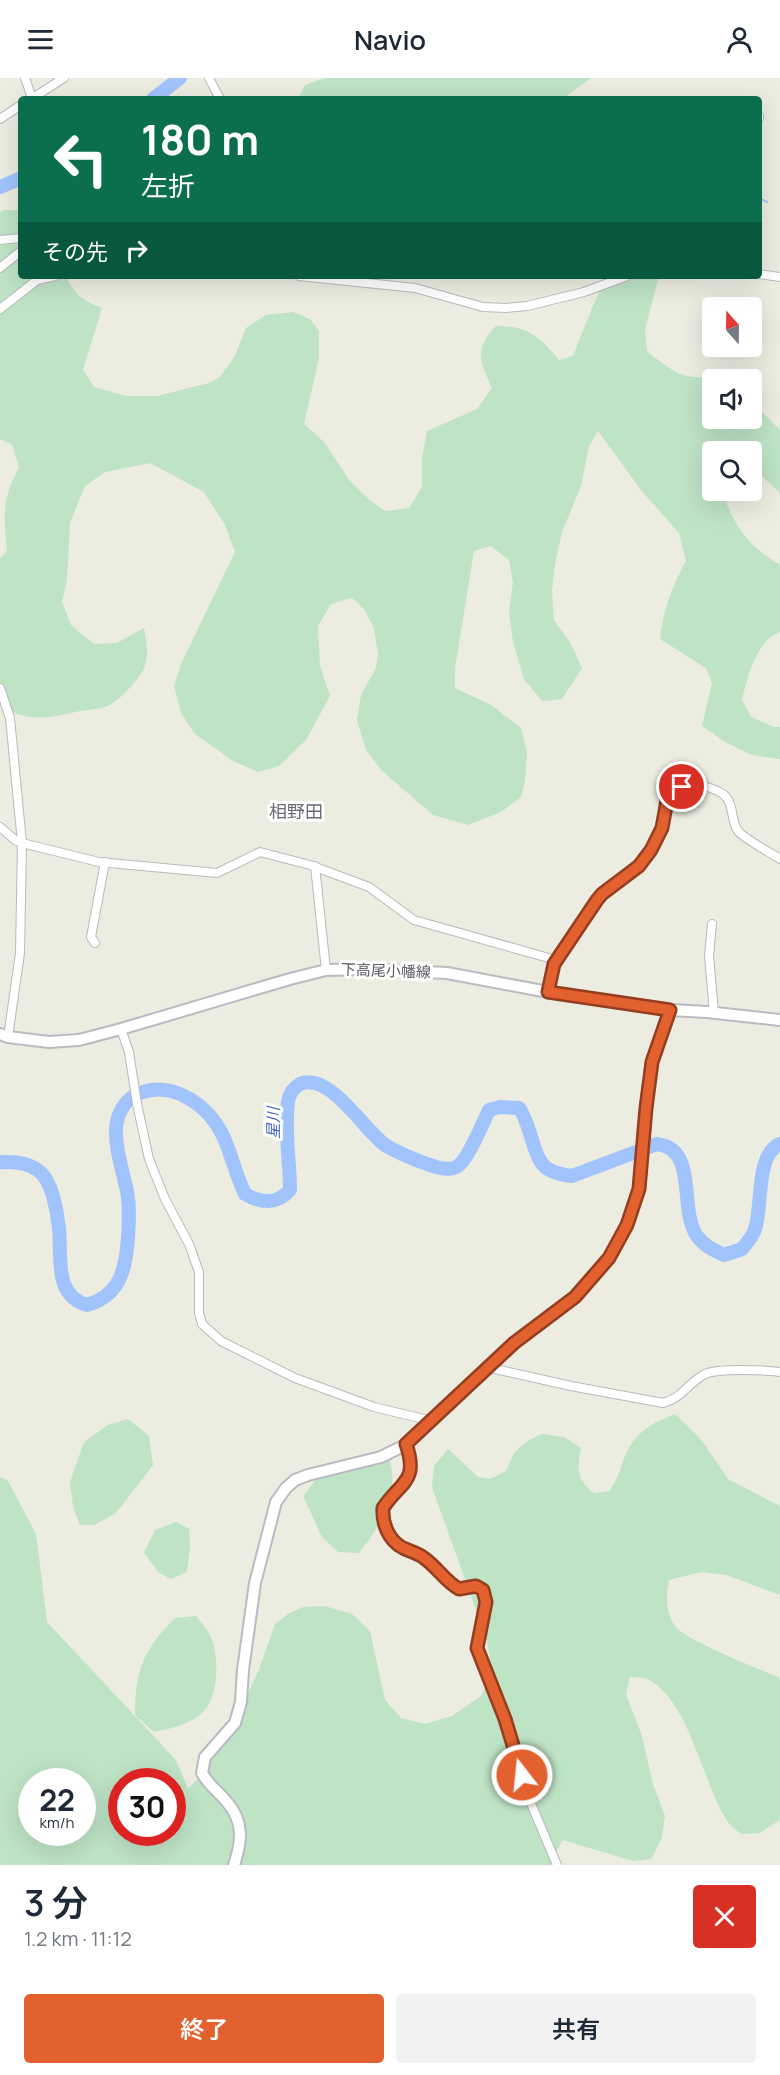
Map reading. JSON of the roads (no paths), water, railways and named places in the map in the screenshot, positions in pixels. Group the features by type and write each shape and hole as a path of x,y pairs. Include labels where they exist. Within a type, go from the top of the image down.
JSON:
{"street":[{"path":"25,78 31,96"},
{"path":"35,96 64,78"},
{"path":"209,78 218,96"},
{"path":"0,119 18,107"},
{"path":"0,240 18,238"},
{"path":"0,268 18,253"},
{"path":"762,274 780,277"},
{"path":"0,309 35,279"},
{"path":"328,279 415,288 483,307 506,308 527,306 584,292 619,279"},
{"path":"0,688 10,718 22,843 20,953 4,1036"},
{"path":"548,992 556,960 602,894 629,875 651,850 662,828 668,795 677,789 702,785 718,791 728,799 737,831 780,859"},
{"path":"0,827 22,843 105,862 217,873 260,852 315,867 369,887 414,920 556,960"},
{"path":"95,943 91,937 105,862"},
{"path":"315,867 327,970"},
{"path":"712,924 709,956 714,1013"},
{"name":"下高尾小幡線","path":"4,1036 49,1042 79,1040 224,997 327,970 364,969 447,973 548,992 670,1010 780,1020"},
{"path":"234,1865 241,1836 238,1818 226,1801 209,1786 202,1773 205,1757 235,1723 241,1702 255,1583 276,1502 285,1488 296,1480 381,1457 406,1444 486,1367 575,1297 609,1258 627,1225 639,1189 652,1062 670,1010"},
{"path":"121,1029 129,1052 149,1159 199,1272 199,1313 202,1324 221,1341 327,1392 374,1407 432,1421"},
{"path":"486,1367 663,1403 673,1401 705,1374 717,1371 780,1372"},
{"path":"406,1444 412,1460 411,1467 406,1480 383,1508 386,1529 400,1546 424,1558 454,1587 462,1589 476,1586 483,1590 486,1602 477,1648 505,1719 527,1794 557,1865"}],"waterway":[{"path":"157,96 180,78"},
{"path":"0,187 18,179"},
{"path":"762,200 767,202"},
{"name":"星川","path":"0,1162 28,1165 39,1171 47,1181 57,1217 61,1273 64,1284 76,1300 87,1305 107,1295 114,1287 120,1279 126,1259 129,1208 116,1128 123,1107 130,1098 140,1093 166,1090 178,1093 200,1107 210,1116 224,1138 245,1194 262,1201 280,1198 290,1190 288,1102 292,1092 300,1084 311,1082 323,1086 346,1104 385,1145 411,1158 443,1168 451,1169 462,1162 489,1110 500,1107 519,1108 543,1165 560,1174 572,1176 657,1144 670,1148 678,1157 683,1168 689,1211 697,1236 706,1245 724,1255 742,1249 753,1234 763,1170 772,1150 780,1144"}],"district":[{"name":"相野田","path":"296,812"}]}
